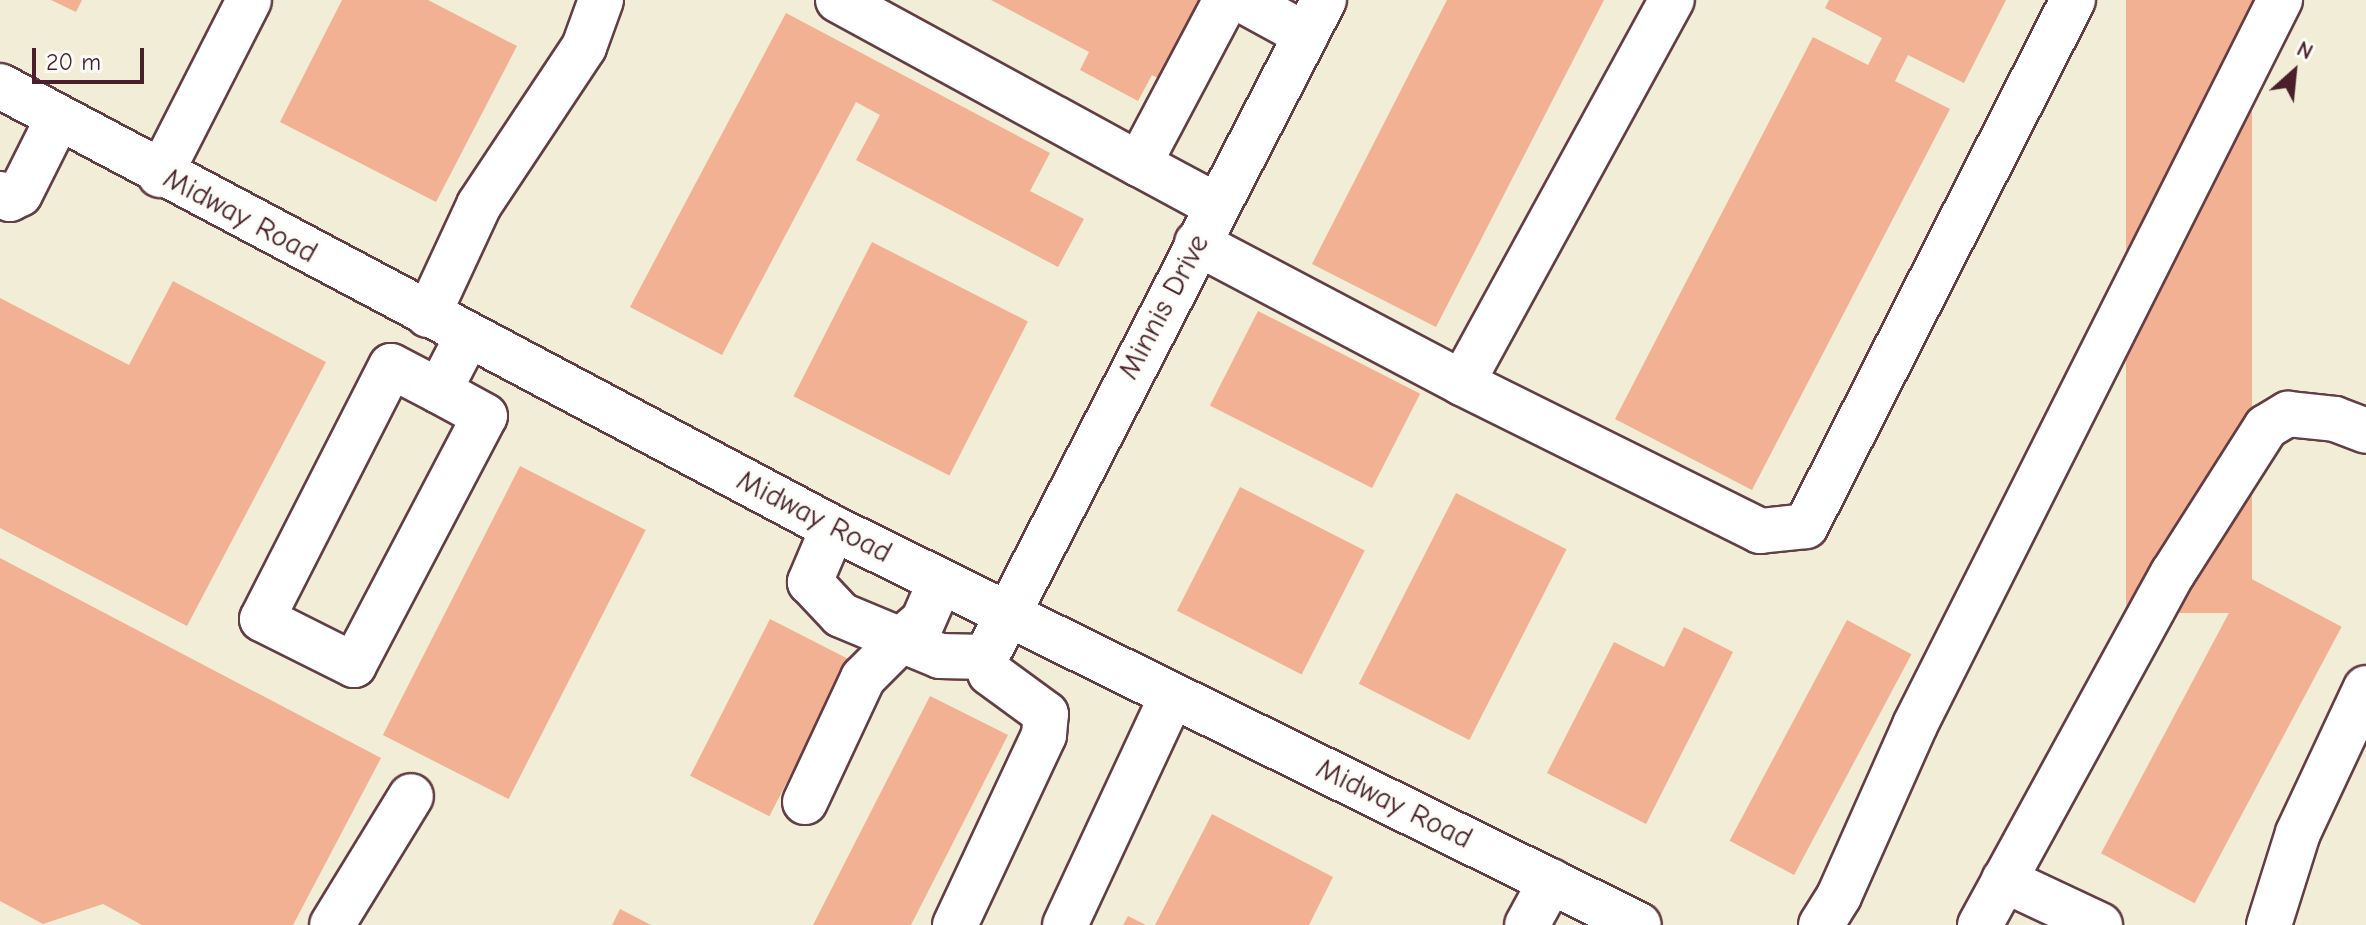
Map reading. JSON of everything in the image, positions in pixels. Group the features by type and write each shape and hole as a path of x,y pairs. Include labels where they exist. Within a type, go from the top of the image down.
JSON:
{"main road":[{"path":"160,175 249,0"},
{"path":"428,315 479,205 584,47 601,0"},
{"path":"838,0 1139,164 1207,224 1462,383 1760,531 1806,526 2073,0"},
{"path":"1139,164 1226,0"},
{"path":"1242,0 1315,17"},
{"path":"1462,383 1672,0"},
{"path":"1821,925 1839,896 1915,725 2280,0"},
{"name":"Minnis Drive","path":"986,657 1004,614 1315,17"},
{"name":"Midway Road","path":"0,86 160,175 833,528 1639,925"},
{"path":"0,194 10,199 20,194 58,118"},
{"path":"439,391 468,335"},
{"path":"391,366 439,391 485,416 354,665 262,619 391,366"},
{"path":"1980,925 2173,573 2266,427 2288,414 2335,419 2366,431"},
{"path":"833,528 810,582 841,615 940,656 986,657 990,673 1046,714 1032,769 955,925"},
{"path":"805,802 863,678 923,621 940,582"},
{"path":"2269,925 2298,833 2366,688"},
{"path":"1065,925 1172,696"},
{"path":"332,925 411,796"},
{"path":"2004,880 2100,925"},
{"path":"1527,925 1551,881"}],"building":[{"path":"51,0 82,0 76,12"},
{"path":"342,0 428,0 517,46 436,202 280,122"},
{"path":"991,0 1206,0 1163,81 1152,75 1138,101 1080,70 1089,52"},
{"path":"1447,0 1604,0 1436,327 1312,264"},
{"path":"1829,0 2006,0 1964,83 1908,55 1895,81 1950,109 1752,490 1615,419 1813,37 1868,65 1882,38 1825,8"},
{"path":"2126,0 2252,0 2252,613 2126,613"},
{"path":"786,13 1050,153 1030,191 1084,219 1058,267 856,160 880,115 856,102 722,355 630,307"},
{"path":"872,242 1028,321 949,476 793,396"},
{"path":"173,281 326,362 187,626 0,528 0,298 129,365"},
{"path":"1258,311 1420,394 1372,488 1210,405"},
{"path":"520,466 646,530 509,799 383,735"},
{"path":"1240,487 1365,551 1302,674 1177,611"},
{"path":"1456,493 1566,549 1469,740 1359,684"},
{"path":"0,558 381,758 293,925 142,925 103,904 43,924 0,901"},
{"path":"2248,577 2342,627 2195,903 2101,853"},
{"path":"770,619 849,659 769,816 690,776"},
{"path":"1847,620 1911,654 1794,875 1730,841"},
{"path":"1684,627 1733,652 1646,824 1547,773 1614,642 1664,667"},
{"path":"930,696 1008,735 911,925 813,925"},
{"path":"1212,814 1333,877 1309,925 1155,925"},
{"path":"620,909 651,925 612,925"},
{"path":"1128,916 1146,925 1123,925"}]}
